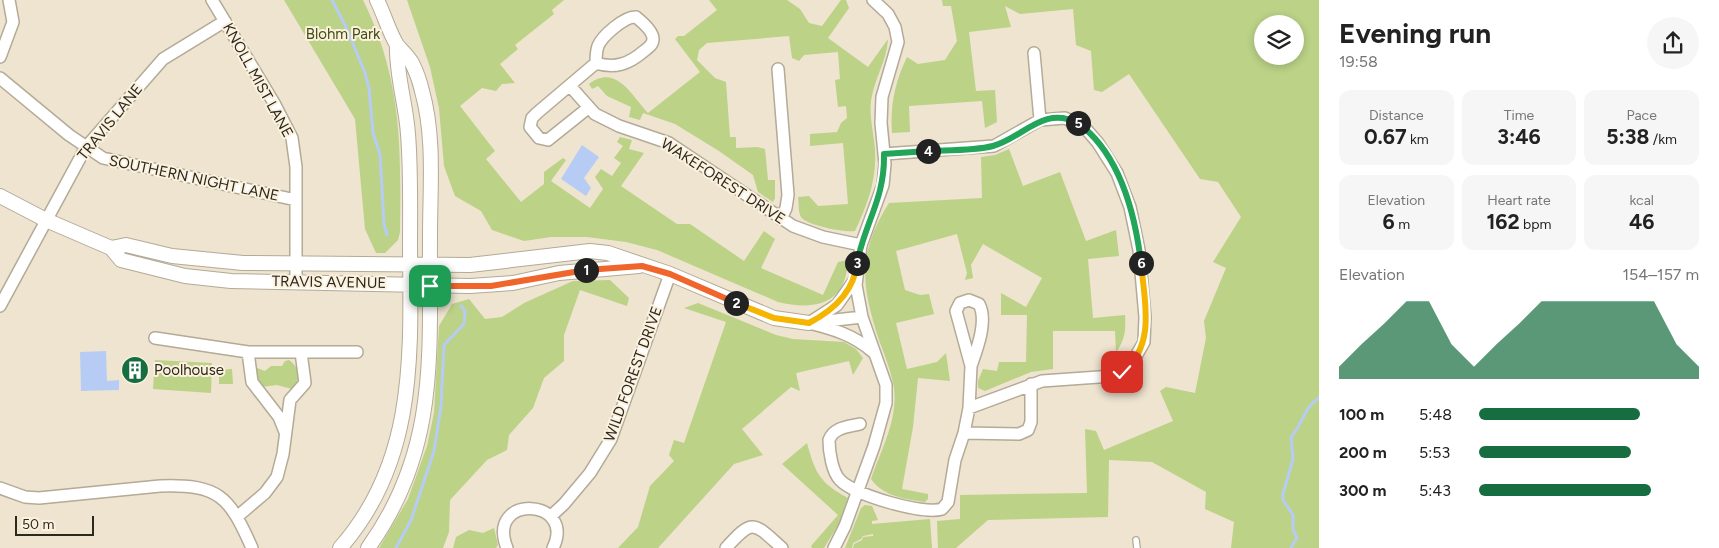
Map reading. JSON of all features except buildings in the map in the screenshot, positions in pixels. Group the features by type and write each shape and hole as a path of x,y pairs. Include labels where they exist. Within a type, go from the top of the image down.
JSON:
{"street":[{"path":"0,57 13,22 8,0"},
{"name":"KNOLL MIST LANE","path":"212,0 274,103 292,138 296,158 296,282"},
{"path":"368,548 400,497 422,430 428,381 430,286 430,152 427,114 422,91 411,62 397,44 377,0"},
{"path":"834,548 858,490 881,424 886,403 886,385 862,317 856,278 861,246 880,196 884,174 881,123 882,97 898,42 888,14 873,0"},
{"path":"588,108 554,138 543,140 530,127 532,118 596,63 598,48 602,40 630,16 638,19 652,34 653,40 650,46 629,62 614,66 596,63"},
{"name":"TRAVIS LANE","path":"0,306 86,147 163,59 225,21"},
{"path":"340,548 372,504 383,482 398,441 408,383 410,264 408,134 396,62 397,44"},
{"path":"1034,53 1040,120"},
{"path":"778,69 788,195 786,208 780,219"},
{"name":"SOUTHERN NIGHT LANE","path":"0,78 86,147 103,158 296,200"},
{"name":"WAKEFOREST DRIVE","path":"570,86 588,108 606,121 655,137 682,150 780,219 807,232 861,246"},
{"path":"884,154 994,146 1040,120 1058,118 1077,123 1092,136 1117,173 1134,220 1143,286 1146,332 1144,342 1132,363 1124,371 1113,376 1053,379 1031,384 969,408"},
{"name":"TRAVIS AVENUE","path":"0,196 46,220 110,248 121,260 185,276 231,281 491,286 558,273 642,266"},
{"name":"TRAVIS AVENUE","path":"110,248 126,245 172,256 206,261 410,264 508,262 569,252 590,251 608,253 670,274 774,318 809,323 862,317"},
{"name":"WILD FOREST DRIVE","path":"551,516 585,480 611,439 670,274"},
{"path":"809,323 837,305 856,278"},
{"path":"860,424 839,429 830,435 832,461 839,478 858,490 911,509 933,511 946,506 955,460 964,433 969,408 971,366 980,334 981,309 977,302 966,300 958,305 956,312 971,366"},
{"path":"809,323 843,332 861,342 875,353"},
{"path":"155,338 248,352 357,352"},
{"path":"248,352 252,382 280,419 285,437"},
{"path":"238,516 265,493 277,477 281,464 290,400 305,383 301,352"},
{"path":"964,433 1019,434 1028,430 1031,422 1031,384"},
{"path":"0,488 25,497 39,498 160,486 195,487 219,495 238,516 252,548"},
{"path":"507,548 503,531 511,515 527,508 536,508 551,516 557,533 553,548"},
{"path":"726,548 743,529 752,526 760,529 782,548"}],"lane":[{"path":"1136,540 1137,548"}],"green space":[{"name":"Blohm Park","path":"284,0 363,0 376,29 392,86 397,113 399,141 400,232 398,240 385,253 376,253 365,229 355,119"},
{"path":"407,0 564,0 552,10 554,14 515,45 518,49 500,64 515,83 502,84 496,91 482,88 460,106 495,151 486,159 521,202 544,184 544,172 563,158 566,160 551,181 590,208 603,189 595,177 601,169 612,176 621,163 614,158 623,146 617,142 620,137 632,140 629,149 644,153 621,186 677,224 690,224 744,261 764,231 775,239 761,268 823,295 838,262 848,260 842,286 835,295 826,301 816,304 792,305 778,302 657,250 626,242 587,237 551,237 524,241 492,230 481,211 455,196 444,166 439,108 430,67"},
{"path":"709,0 787,0 800,9 809,23 822,26 841,0 846,0 849,8 828,38 868,67 888,39 871,101 871,120 875,150 873,182 855,231 835,230 810,223 801,217 799,210 798,197 809,196 818,206 848,204 843,143 810,146 810,134 837,132 841,123 847,118 846,106 838,107 835,80 840,79 838,52 804,55 799,61 792,58 789,36 707,43 699,50 697,60 715,78 726,82 730,137 736,137 736,148 757,147 765,149 768,180 775,180 775,198 773,202 758,192 753,175 719,151 675,124 643,113 640,120 629,117 631,107 607,96 598,86 592,89 589,84 599,79 607,77 615,79 623,84 648,113 700,72 675,39 678,36 684,36 717,10"},
{"path":"942,0 1319,0 1319,548 1231,548 1234,522 1205,509 1206,492 1152,462 1109,460 1108,517 988,520 956,548 938,548 937,521 960,519 960,495 1087,493 1085,429 1096,431 1104,450 1173,421 1160,391 1166,387 1195,393 1206,338 1204,321 1226,268 1213,262 1241,217 1218,182 1200,179 1129,74 1102,92 1094,90 1091,51 1076,45 1073,9 1020,14 1005,6 1011,27 969,32 976,91 995,90 997,122 985,128 982,101 909,106 910,132 892,133 894,94 899,75 907,57 918,64 945,60 957,41 951,6 943,6"},
{"path":"1009,149 1023,186 1060,172 1086,241 1116,230 1119,256 1088,259 1093,318 1125,315 1123,339 1116,352 1115,331 1053,331 1053,369 1031,372 985,391 978,388 978,381 983,369 997,371 999,362 1026,362 1027,315 1001,315 1001,293 1026,307 1042,278 983,244 971,265 973,278 965,280 967,273 957,234 896,251 905,290 920,295 929,294 934,314 896,323 907,369 937,362 946,353 950,381 918,378 913,427 902,489 928,494 928,499 925,502 895,496 876,485 871,479 888,435 895,400 888,364 868,302 865,270 871,238 889,203 982,198 981,157 995,155"},
{"path":"610,280 629,298 627,306 580,290 564,335 564,361 544,378 533,408 509,435 507,450 487,460 450,500 449,532 443,548 379,548 408,499 427,446 434,413 439,326 452,304 469,299 485,319 502,317 524,303 573,281"},
{"path":"698,303 776,335 793,339 844,342 856,349 863,358 853,375 849,361 796,373 800,391 791,387 742,429 763,455 734,464 658,548 618,548 638,527 650,486 674,461 669,455 674,440 684,443 726,322 684,308"},
{"path":"155,360 212,363 211,393 153,389"},
{"path":"289,360 298,370 297,382 292,389 277,385 262,387 257,382 257,368 265,371 271,366 282,366 285,361"},
{"path":"232,369 233,384 219,384 219,370"},
{"path":"807,443 816,470 820,476 831,487 848,498 841,520 824,548 812,548 811,546 838,515 782,464"},
{"path":"865,505 872,506 878,520 872,521 872,524 930,519 932,548 853,548 854,544 862,540 863,537 873,536 873,534 863,536 853,543 852,548 845,548 861,508"},
{"path":"494,528 498,545 496,548 453,548 456,537 469,530 483,533"}],"water":[{"path":"582,145 599,157 584,178 591,188 586,196 561,179"},
{"path":"106,351 107,381 119,380 119,390 81,391 80,352"}],"waterway":[{"path":"332,0 347,29 369,88 373,133 380,154 384,224 387,235"},
{"path":"396,548 411,520 434,451 441,406 444,345 464,324 465,311 461,306"},
{"path":"1291,548 1297,538 1293,529 1293,515 1283,500 1293,459 1291,437 1306,411 1319,398"}],"place":[{"name":"Poolhouse","path":"135,370"}],"route":[{"path":"430,286 491,286 558,273 642,266 670,274 774,318 809,323 837,305 856,278 861,246 877,207 883,185 884,154 994,146 1040,120 1065,118 1086,129 1098,143 1117,173 1134,220 1143,286 1146,332 1139,354 1122,372"}]}
